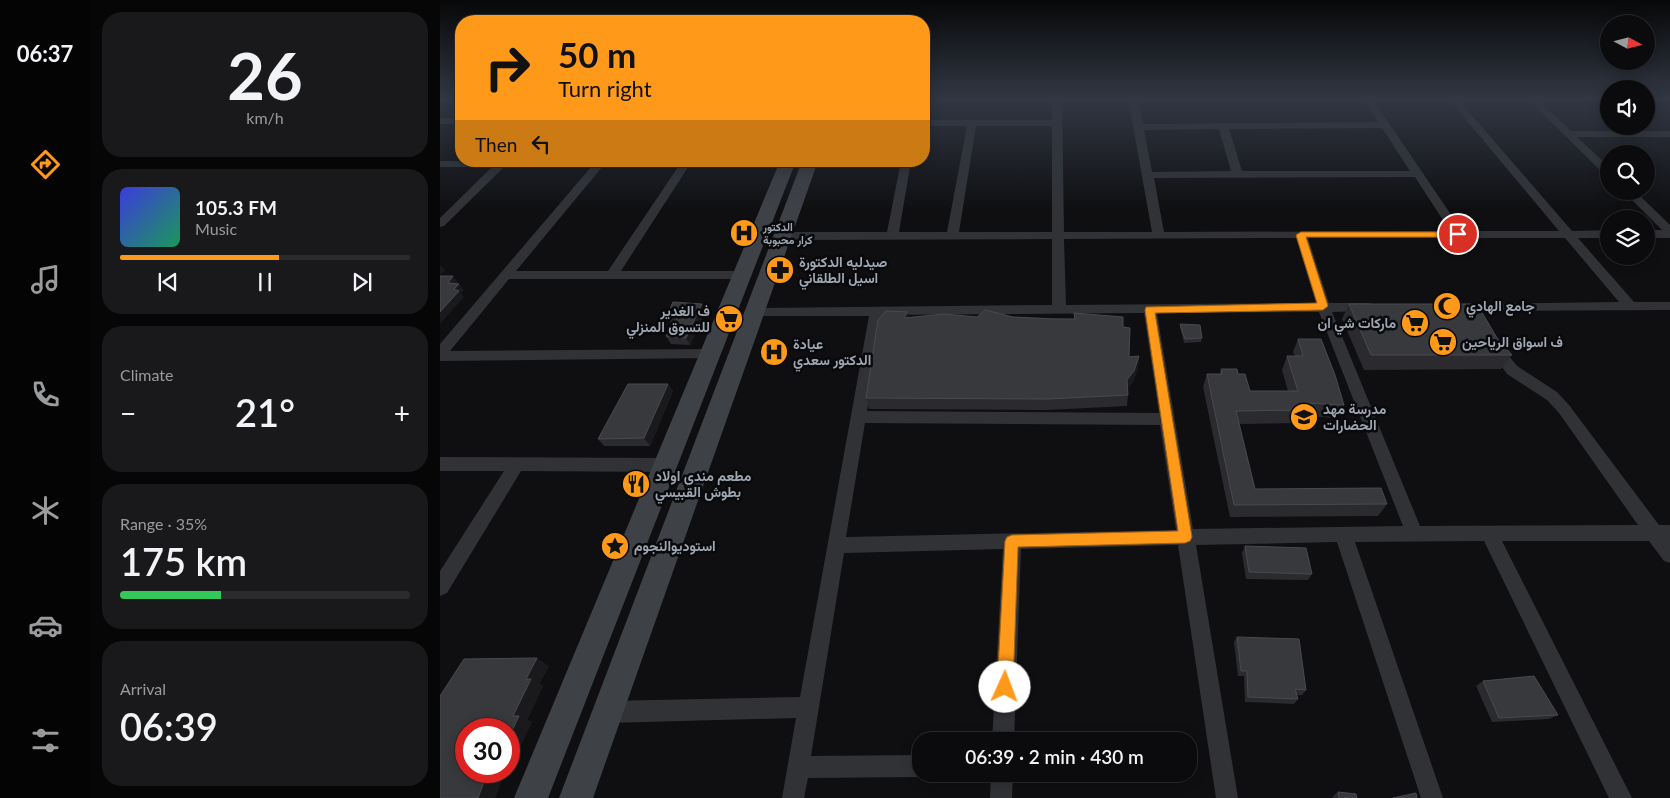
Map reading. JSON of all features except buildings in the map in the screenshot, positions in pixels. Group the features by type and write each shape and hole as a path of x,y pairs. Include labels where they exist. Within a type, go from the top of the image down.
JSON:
{"street":[{"path":"952,236 970,135"},
{"path":"1056,135 1059,310"},
{"path":"1141,135 1159,235"},
{"path":"1226,135 1238,174"},
{"path":"1392,135 1458,234"},
{"path":"1484,135 1630,306"},
{"path":"1570,135 1600,164"},
{"path":"1657,135 1670,146"},
{"path":"440,164 455,164"},
{"path":"440,224 498,167"},
{"path":"440,354 598,167"},
{"path":"612,275 683,167"},
{"path":"892,236 905,167"},
{"path":"576,798 782,236 795,170"},
{"path":"531,798 742,275 795,170"},
{"path":"1148,175 1417,174"},
{"path":"1637,200 1670,233"},
{"path":"1655,234 1670,233"},
{"path":"782,236 1600,234"},
{"path":"1301,235 1323,306 1416,534"},
{"path":"506,275 742,275"},
{"path":"1440,307 1670,306"},
{"path":"754,312 1382,307"},
{"path":"1470,308 1479,322"},
{"path":"1150,310 1227,798"},
{"path":"793,798 876,312"},
{"path":"1489,337 1512,370 1552,396 1564,409 1662,533 1670,555"},
{"path":"440,354 709,354"},
{"path":"858,417 1167,419"},
{"path":"440,464 665,465"},
{"path":"440,586 516,464"},
{"path":"1489,533 1621,798"},
{"path":"836,545 1343,534 1662,533"},
{"path":"1343,534 1432,798"},
{"path":"1003,732 1012,541"},
{"path":"607,712 808,708"},
{"path":"798,767 912,766"},
{"path":"1000,798 1001,782"}],"place":[{"name":"الدكتور كرار محبوبة","path":"744,233"},
{"name":"صيدليه الدكتورة اسيل الطلقاني","path":"780,270"},
{"name":"جامع الهادي","path":"1447,306"},
{"name":"ف الغدير للتسوق المنزلي","path":"729,319"},
{"name":"ماركات شي ان","path":"1415,323"},
{"name":"ف اسواق الرياحين","path":"1443,342"},
{"name":"عيادة الدكتور سعدي","path":"774,352"},
{"name":"مدرسة مهد الحضارات","path":"1304,417"},
{"name":"مطعم مندي اولاد بطوش القبيسي","path":"636,484"},
{"name":"استوديوالنجوم","path":"615,546"}],"route":[{"path":"1005,687 1012,541 1185,537 1150,310 1323,306 1301,235 1458,234"}]}
